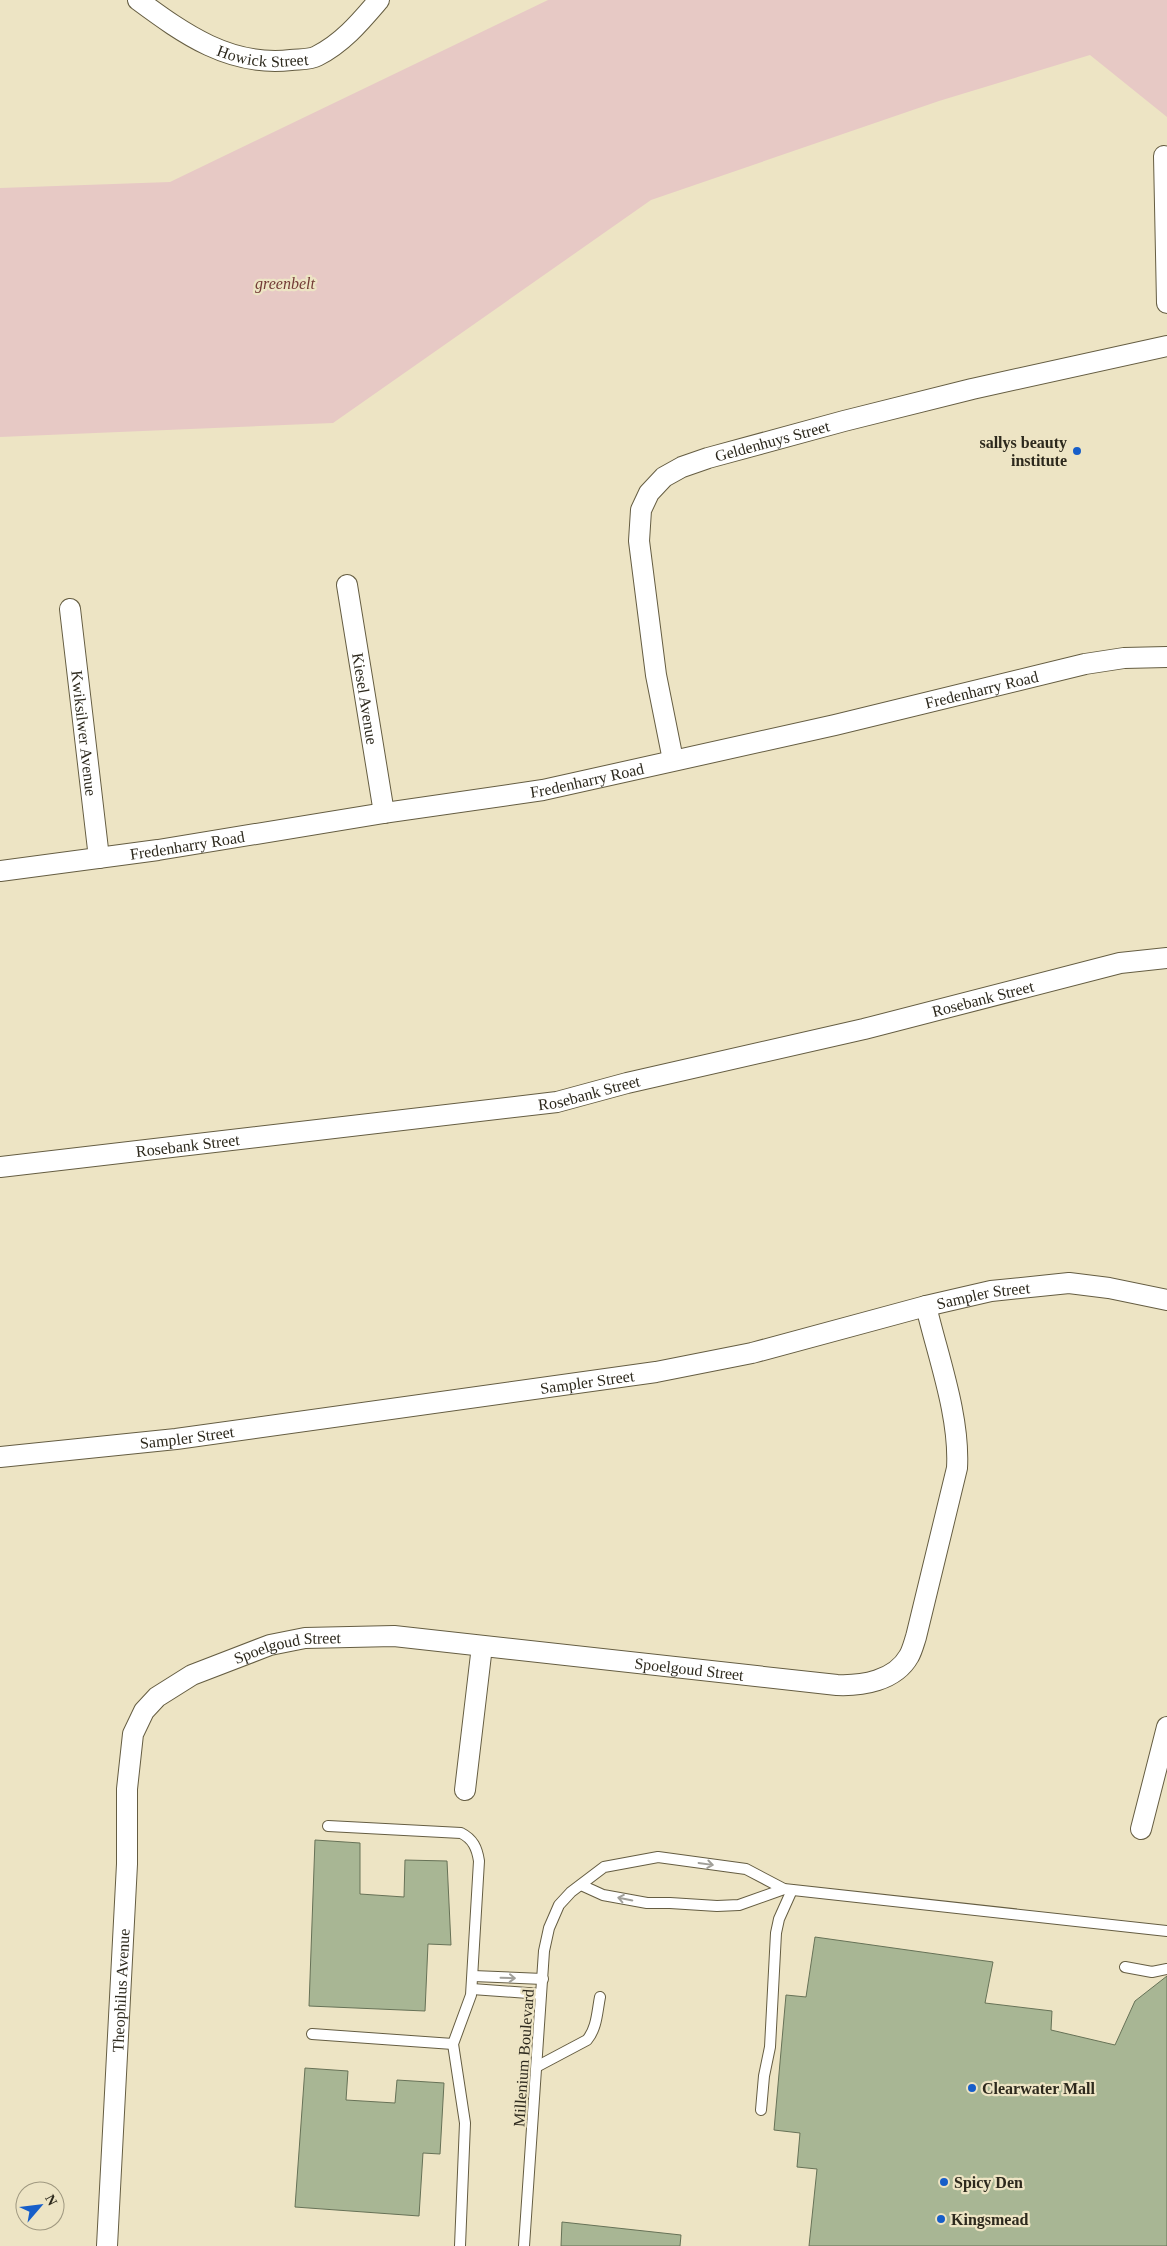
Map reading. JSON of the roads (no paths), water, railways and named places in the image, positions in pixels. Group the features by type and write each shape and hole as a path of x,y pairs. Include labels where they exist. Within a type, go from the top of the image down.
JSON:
{"street":[{"name":"Howick Street","path":"138,0 174,27 218,51 253,59 280,61 316,57 351,33 379,0"},
{"path":"1164,156 1167,303"},
{"name":"Geldenhuys Street","path":"672,760 656,675 639,541 641,510 649,493 664,477 682,467 708,458 844,421 972,389 1167,346"},
{"name":"Kiesel Avenue","path":"347,585 384,813"},
{"name":"Kwiksilwer Avenue","path":"70,609 98,858"},
{"name":"Fredenharry Road","path":"0,871 158,850 384,813 543,790 835,725 1085,664 1124,658 1167,657"},
{"name":"Rosebank Street","path":"0,1167 557,1102 901,1020 1120,963 1167,958"},
{"name":"Sampler Street","path":"0,1457 195,1436 656,1372 752,1353 926,1306 991,1291 1069,1283 1109,1288 1167,1300"},
{"name":"Spoelgoud Street","path":"133,1734 144,1712 157,1697 192,1675 270,1645 305,1638 394,1636 837,1685 857,1686 878,1681 894,1672 909,1657 916,1637 957,1468 959,1444 956,1423 926,1306"},
{"path":"465,1790 482,1646"},
{"path":"1141,1829 1167,1727"},
{"name":"Theophilus Avenue","path":"107,2246 126,1864 127,1789 133,1734"}],"lane":[{"path":"328,1826 461,1833 473,1841 479,1861 472,1989 453,2044 465,2123 460,2246"},
{"name":"Millenium Boulevard","path":"524,2246 538,2066 544,1951 549,1928 559,1905 571,1892 604,1867 658,1857 746,1869 788,1889"},
{"path":"581,1885 603,1895 647,1903 739,1905 788,1889 1167,1931"},
{"path":"761,2110 764,2076 770,2047 776,1933 788,1889"},
{"path":"1125,1967 1152,1972 1167,1969"},
{"path":"473,1976 543,1979"},
{"path":"472,1989 541,1994"},
{"path":"538,2066 586,2040 592,2033 596,2022 600,1997"},
{"path":"312,2034 453,2044"}],"place":[{"name":"sallys beauty institute","path":"1077,451"},
{"name":"Clearwater Mall","path":"972,2088"},
{"name":"Spicy Den","path":"944,2182"},
{"name":"Kingsmead","path":"941,2219"}],"park label":[{"name":"greenbelt","path":"285,283"}]}
